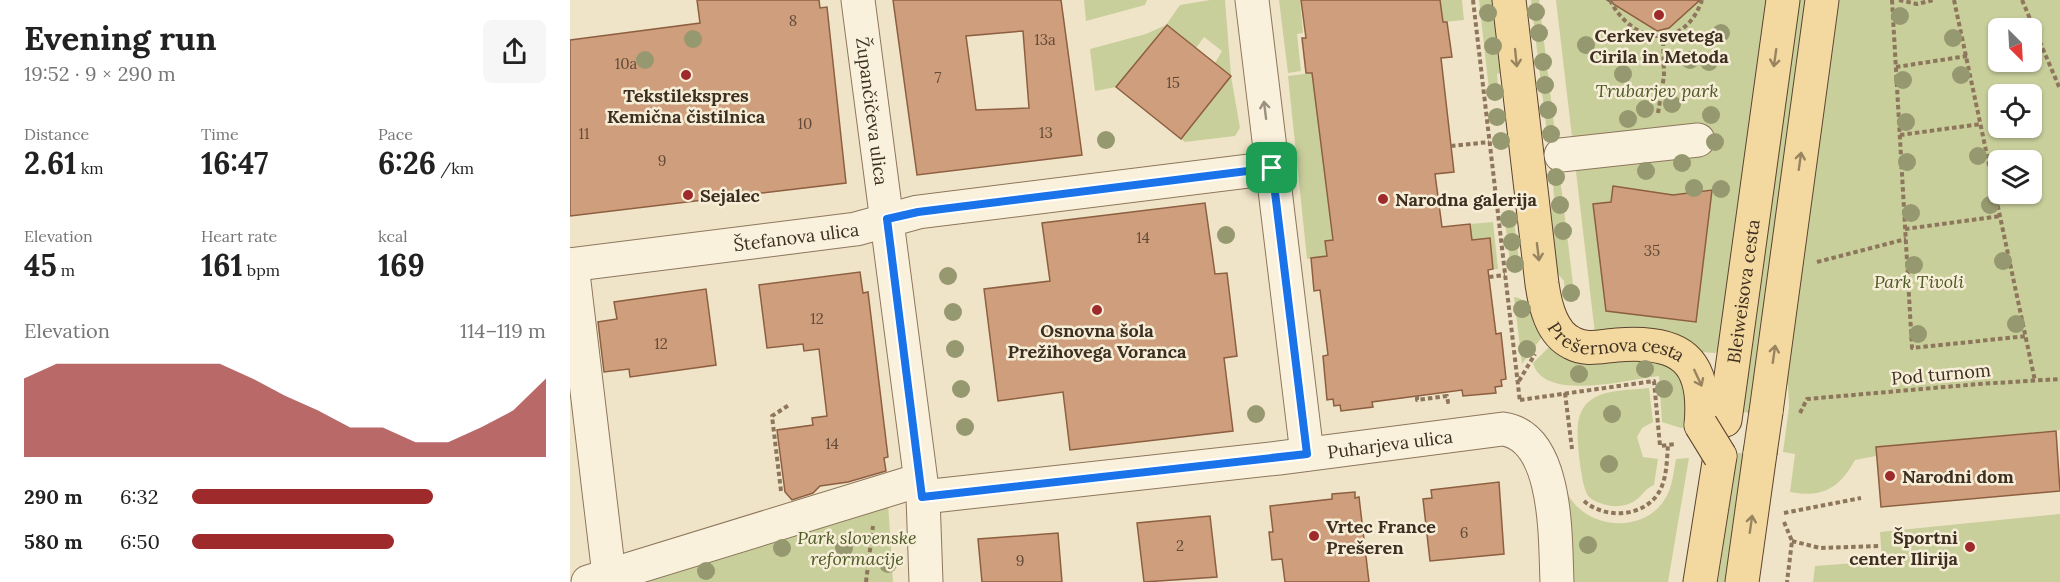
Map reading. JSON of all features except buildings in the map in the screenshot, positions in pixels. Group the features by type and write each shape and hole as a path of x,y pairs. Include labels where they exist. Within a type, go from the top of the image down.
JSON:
{"main road":[{"name":"Prešernova cesta","path":"1509,0 1542,284 1549,315 1560,334 1573,344 1591,348 1646,343 1663,346 1682,356 1694,369 1713,422"},
{"name":"Bleiweisova cesta","path":"1700,582 1720,456 1713,422 1783,0"},
{"path":"1742,582 1760,453 1781,415 1786,262 1822,0"}],"street":[{"name":"Župančičeva ulica","path":"858,0 921,489 926,582"},
{"path":"1252,0 1307,454"},
{"path":"1561,155 1698,140"},
{"name":"Štefanova ulica","path":"571,265 856,229 918,212 1272,168"},
{"path":"571,265 599,579 873,495 921,489"},
{"name":"Puharjeva ulica","path":"921,489 1307,454 1503,429 1522,437 1541,458 1548,476 1557,582"}],"path":[{"path":"1473,0 1518,382 1538,351"},
{"path":"1610,0 1629,25 1646,35 1663,37 1687,23 1702,0"},
{"path":"1892,0 1912,348 2027,336"},
{"path":"1899,0 1917,4 1934,0"},
{"path":"1954,0 2035,381"},
{"path":"2022,0 2060,89"},
{"path":"1656,144 1664,76 1663,37"},
{"path":"1896,67 1967,56"},
{"path":"1900,135 1981,124"},
{"path":"1451,146 1490,142"},
{"path":"1905,229 2001,216"},
{"path":"1786,262 1818,262 1906,239"},
{"path":"1489,277 1505,275"},
{"name":"Pod turnom","path":"1781,415 1807,399 2060,380"},
{"path":"1520,400 1654,381 1660,446 1668,445 1663,484 1643,507 1623,514 1606,513 1590,506 1578,494"},
{"path":"1565,393 1572,455"},
{"path":"1419,409 1417,398 1447,396 1448,402 1429,404"},
{"path":"785,522 772,416 789,405"},
{"path":"866,582 873,529 873,495"},
{"path":"1787,582 1792,542 1780,512 1792,513 1861,498"},
{"path":"1792,542 1820,548 1880,546"}],"green space":[{"path":"1084,0 1147,0 1145,5 1086,21"},
{"path":"1225,0 1231,76 1215,63 1222,51 1204,37 1196,48 1166,25 1180,5"},
{"path":"1279,0 1300,0 1303,33 1297,34 1301,71 1288,73"},
{"path":"1440,0 1462,0 1464,20 1443,22"},
{"path":"1479,0 1498,0 1506,72 1497,74 1499,97 1490,99"},
{"path":"1531,0 1539,0 1556,141 1548,142"},
{"name":"Trubarjev park","path":"1556,0 1768,0 1718,350 1715,353 1701,352 1671,335 1595,334"},
{"path":"1798,0 1807,0 1750,413 1743,412"},
{"name":"Park Tivoli","path":"1838,0 2060,0 2060,430 1876,447 1876,456 1855,460 1836,484 1820,492 1801,494 1790,492 1795,454 1783,452 1789,407 1788,385 1785,385"},
{"path":"1166,25 1116,87 1095,91 1090,49 1146,34"},
{"path":"1312,73 1333,240 1325,241 1327,256 1307,259 1288,76"},
{"path":"1231,76 1240,128 1235,136 1185,142 1181,139"},
{"path":"1559,169 1574,292 1566,302 1564,281 1554,269 1548,216 1554,197 1552,170"},
{"path":"1513,212 1520,269 1511,270 1504,213"},
{"path":"1493,222 1498,269 1488,270 1484,239 1472,240 1470,224"},
{"path":"1514,297 1525,302 1529,307 1542,337 1522,364"},
{"path":"1549,347 1568,359 1649,356 1681,373 1693,426 1681,428 1662,422 1659,376 1589,386 1553,382 1540,375 1533,363"},
{"path":"1649,388 1653,422 1642,428 1637,437 1643,457 1658,459 1654,485 1632,503 1626,505 1612,506 1595,501 1586,492 1578,450 1578,430 1582,410 1597,396"},
{"path":"1737,453 1745,453 1727,582 1718,582"},
{"path":"1689,458 1668,582 1567,582 1559,493 1567,492 1574,504 1596,519 1623,523 1636,521 1648,516 1667,496 1676,459"},
{"name":"Park slovenske reformacije","path":"888,502 893,582 628,582"},
{"name":"Športni center Ilirija","path":"2060,514 2060,582 1813,582 1815,566 1882,561 1880,532"}],"place":[{"name":"Cerkev svetega Cirila in Metoda","path":"1659,15"},
{"name":"Tekstilekspres Kemična čistilnica","path":"686,75"},
{"name":"Sejalec","path":"688,195"},
{"name":"Narodna galerija","path":"1383,199"},
{"name":"Osnovna šola Prežihovega Voranca","path":"1097,310"},
{"name":"Narodni dom","path":"1890,476"},
{"name":"Vrtec France Prešeren","path":"1314,536"},
{"name":"Športni center Ilirija","path":"1970,547"}],"route":[{"path":"1272,168 1307,454 922,497 887,219 918,212 1272,168"}]}
